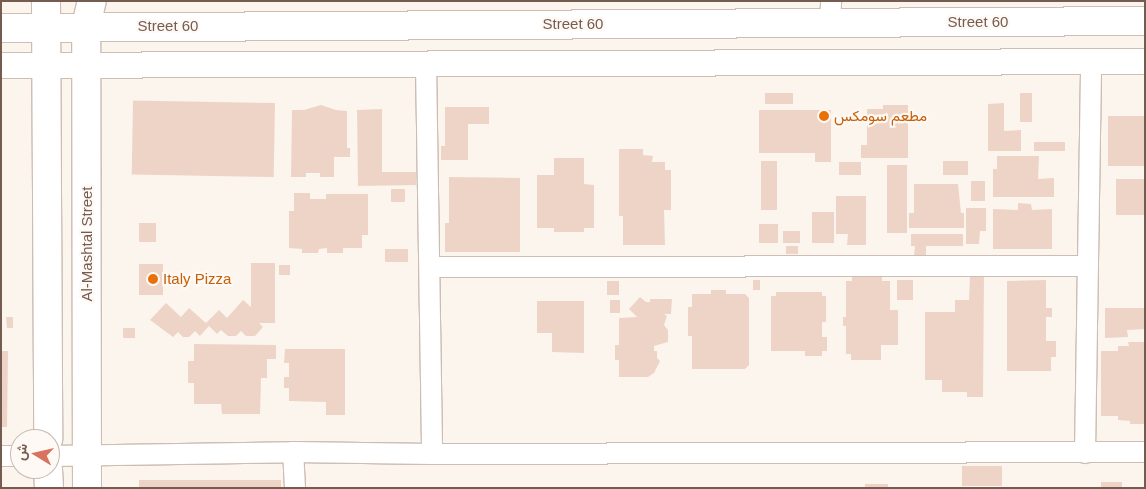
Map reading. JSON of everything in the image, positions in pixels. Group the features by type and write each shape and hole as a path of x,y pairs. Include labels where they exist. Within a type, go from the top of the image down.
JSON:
{"main road":[{"name":"Street 60","path":"1,28 46,14 831,12 1145,21"},
{"path":"46,14 48,429"},
{"name":"Al-Mashtal Street","path":"87,488 86,64 89,14"}],"street":[{"path":"1085,453 1091,62"},
{"path":"1,64 1145,62"},
{"path":"426,64 431,268 432,454"},
{"path":"431,268 1088,266"},
{"path":"293,452 295,488"},
{"path":"60,455 293,452 432,454 1145,452"}],"building":[{"path":"765,93 793,93 793,104 765,104"},
{"path":"1020,93 1032,93 1032,122 1020,122"},
{"path":"133,101 275,103 274,177 132,175"},
{"path":"1004,103 1004,131 1021,130 1021,151 988,151 988,104"},
{"path":"321,105 347,111 347,148 350,148 350,157 334,157 334,177 320,177 320,173 306,173 306,177 291,177 292,110 304,110"},
{"path":"883,105 908,105 908,158 861,158 861,145 867,145 867,109 883,109"},
{"path":"445,107 489,107 489,124 468,124 468,160 441,160 441,146 445,146"},
{"path":"382,109 382,172 416,172 416,185 358,186 357,110"},
{"path":"759,110 831,110 831,162 815,162 815,153 759,153"},
{"path":"1108,116 1145,116 1145,166 1108,166"},
{"path":"1034,142 1065,142 1065,151 1034,151"},
{"path":"619,149 643,149 643,155 653,156 652,162 665,162 665,170 671,170 671,210 664,210 665,245 623,245 623,216 619,216"},
{"path":"997,156 1039,156 1038,179 1054,178 1054,197 993,197 993,169 997,169"},
{"path":"554,158 584,158 584,184 594,185 594,228 584,228 584,232 554,232 554,228 537,228 537,175 554,175"},
{"path":"761,161 777,161 777,210 761,210"},
{"path":"943,161 968,161 968,175 943,175"},
{"path":"839,162 861,162 861,175 839,175"},
{"path":"887,165 907,165 907,233 887,233"},
{"path":"449,177 520,178 520,252 445,252 445,223 449,223"},
{"path":"1116,179 1145,179 1145,215 1116,215"},
{"path":"971,181 985,181 985,201 971,201"},
{"path":"914,184 958,184 961,213 964,213 964,228 909,228 909,213 914,213"},
{"path":"391,189 405,189 405,202 391,202"},
{"path":"294,193 310,193 310,199 326,199 326,194 368,194 368,235 362,235 362,248 343,248 343,253 327,253 327,248 319,249 318,253 302,253 302,249 289,248 289,211 294,211"},
{"path":"836,196 866,196 866,245 847,245 848,234 836,234"},
{"path":"1018,203 1031,204 1032,210 1052,209 1052,249 993,249 993,209 1018,210"},
{"path":"966,208 986,208 986,231 980,231 979,244 966,244"},
{"path":"812,212 834,212 834,243 812,243"},
{"path":"139,223 156,223 156,242 139,242"},
{"path":"759,224 778,224 778,243 759,243"},
{"path":"783,231 800,231 800,243 783,243"},
{"path":"911,234 963,234 963,246 926,246 926,255 914,255 915,246 911,246"},
{"path":"786,246 798,246 798,254 786,254"},
{"path":"385,249 408,249 408,262 385,262"},
{"path":"251,263 275,263 275,323 259,323 263,327 255,336 246,336 241,331 236,336 228,336 221,330 217,334 209,326 200,336 195,331 189,337 183,337 178,332 173,337 150,320 166,303 181,317 189,308 206,323 219,310 227,318 243,300 251,307"},
{"path":"139,264 163,264 163,295 139,295"},
{"path":"279,265 290,265 290,275 279,275"},
{"path":"852,275 882,275 882,281 890,281 890,310 898,310 898,345 881,345 881,360 851,360 851,354 846,354 846,326 843,326 843,317 846,317 846,281 852,281"},
{"path":"970,277 984,277 983,397 967,397 967,392 942,392 942,380 925,380 925,312 955,312 955,300 969,300"},
{"path":"753,280 760,280 760,290 753,290"},
{"path":"897,280 913,280 913,300 897,300"},
{"path":"1046,280 1046,308 1052,308 1052,317 1046,317 1046,341 1056,341 1056,357 1051,357 1051,371 1007,371 1007,281"},
{"path":"607,281 619,281 619,295 607,295"},
{"path":"711,290 726,290 726,294 745,294 749,298 749,365 745,369 692,369 692,336 688,336 688,307 692,307 692,294 711,294"},
{"path":"776,292 822,292 822,296 826,296 826,322 822,322 822,337 827,337 827,351 822,351 822,356 805,356 805,351 771,351 771,296 776,296"},
{"path":"640,297 646,302 650,302 650,299 672,299 671,314 664,314 667,316 664,325 668,330 668,342 654,346 654,351 657,351 657,358 660,361 654,373 648,377 619,377 619,360 615,360 615,345 619,345 619,318 637,317 629,309"},
{"path":"610,300 620,300 620,313 610,313"},
{"path":"537,301 584,301 584,353 552,352 552,333 537,333"},
{"path":"1105,308 1145,308 1145,329 1127,330 1128,337 1105,338"},
{"path":"6,317 13,317 13,328 7,328"},
{"path":"123,328 135,328 135,338 123,338"},
{"path":"1128,342 1145,342 1145,424 1130,424 1130,421 1118,420 1118,416 1101,416 1101,351 1118,351 1118,346 1129,346"},
{"path":"194,344 276,345 276,359 267,359 267,378 261,378 260,414 222,414 221,404 194,404 194,383 188,383 188,361 194,361"},
{"path":"285,349 345,349 345,415 326,415 326,402 289,401 289,388 284,388 284,377 289,377 289,363 284,363"},
{"path":"1,351 8,351 7,427 1,427"},
{"path":"962,466 1002,466 1002,486 962,486"},
{"path":"139,480 281,480 281,488 139,488"},
{"path":"1101,482 1122,482 1122,488 1101,488"},
{"path":"865,484 888,484 888,488 865,488"}],"place":[{"name":"مطعم سومكس","path":"824,116"},
{"name":"Italy Pizza","path":"153,279"}]}
